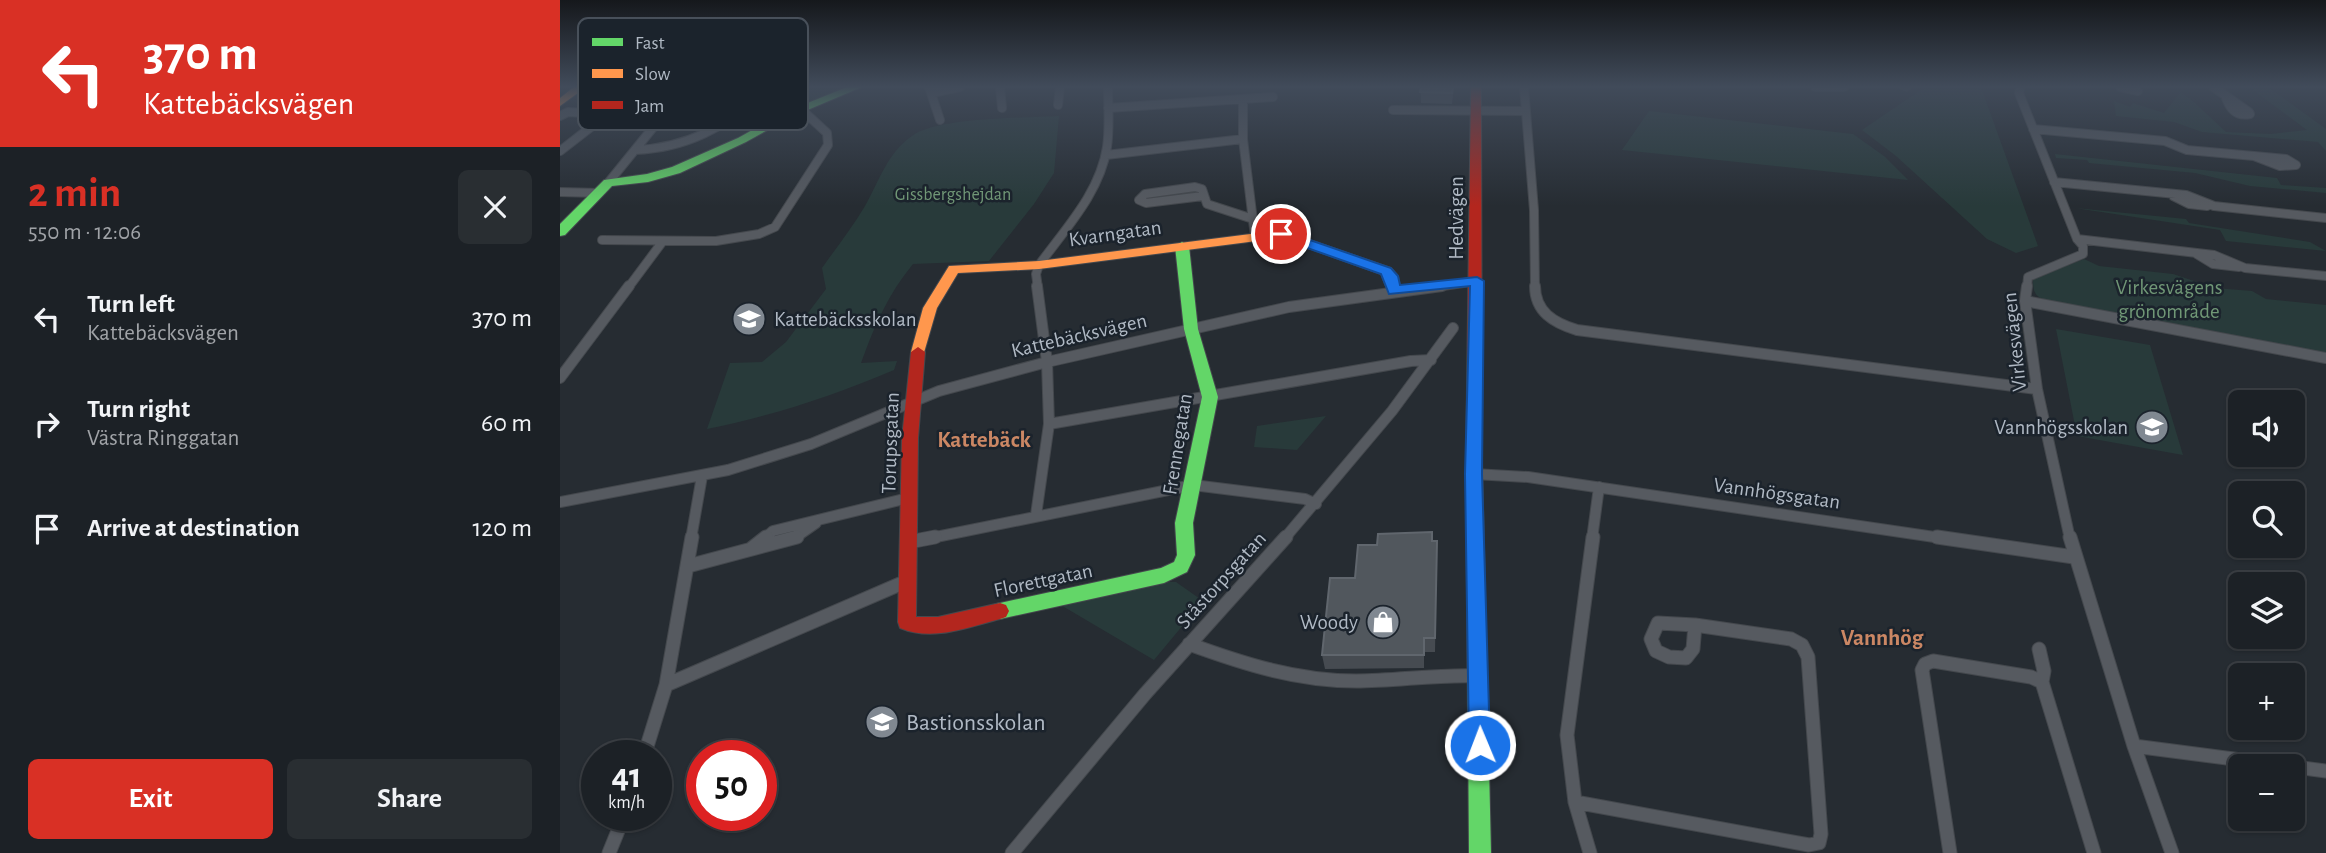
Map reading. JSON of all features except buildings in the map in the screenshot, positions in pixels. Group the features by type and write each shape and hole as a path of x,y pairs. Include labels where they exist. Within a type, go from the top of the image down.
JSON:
{"main road":[{"name":"Hedvägen","path":"1476,127 1474,474 1480,853"},
{"path":"560,232 603,188 676,170 760,130"},
{"name":"Kvarngatan","path":"954,269 1039,265 1281,234 1386,271 1391,276 1394,290"},
{"name":"Frennegatan","path":"1181,567 1186,555 1184,523 1210,397 1191,329 1182,246"},
{"name":"Torupsgatan","path":"912,626 907,622 907,581 914,362 925,320 938,290 954,269"},
{"name":"Florettgatan","path":"912,626 927,627 1164,575 1181,567"}],"street":[{"path":"602,240 747,239 764,235 775,227 828,145 829,137 820,127"},
{"path":"1036,516 1049,424 1047,362 1036,274 1039,265 1082,206 1106,155 1107,127"},
{"path":"1243,127 1255,237"},
{"path":"1526,127 1534,210 1535,296 1539,308 1559,326 2037,390"},
{"path":"2254,156 2187,150 2171,142 2147,139 2033,129 2077,239 2194,252 2213,264 2326,276"},
{"path":"560,151 587,130"},
{"path":"560,192 603,188 651,130"},
{"path":"635,150 664,150 692,142 712,130"},
{"path":"1106,155 1243,139"},
{"path":"2054,182 2168,193 2189,204 2326,218"},
{"path":"1203,196 1146,203 1139,200 1145,194 1195,187 1202,189 1207,204 1253,219"},
{"path":"2308,216 2326,223"},
{"name":"Virkesvägen","path":"2077,239 2083,246 2083,254 2028,277 2025,301 2037,390 2074,557 2134,746 2172,853"},
{"path":"560,379 663,241"},
{"name":"Kattebäcksvägen","path":"560,502 702,476 811,444 913,402 983,377 1290,307 1394,290 1477,281"},
{"path":"2025,301 2326,358"},
{"name":"Ståstorpsgatan","path":"1012,853 1189,645 1316,504 1431,360 1453,328"},
{"path":"1049,424 1411,361 1431,360"},
{"name":"Vannhögsgatan","path":"1474,474 1528,477 2074,557"},
{"path":"649,740 666,685 702,476"},
{"path":"909,542 1193,485 1305,499 1316,504"},
{"path":"1590,853 1575,802 1567,736 1599,487"},
{"path":"688,566 795,538 819,521 908,498"},
{"path":"666,685 907,581"},
{"path":"1575,802 1809,845 1819,843 1821,834 1808,657 1802,645 1791,639 1695,625"},
{"path":"1189,645 1275,674 1306,679 1371,681 1479,676"},
{"path":"2039,649 2044,671 2042,682 2094,853"},
{"path":"1950,853 1922,670 1925,664 1933,661 2031,677 2042,682"},
{"path":"2134,746 2326,771"},
{"path":"609,853 619,831"}],"green space":[{"name":"Gissbergshejdan","path":"935,127 1058,127 1054,173 1034,204 989,261 913,264 889,299 861,363 897,361 894,370 802,404 707,429 730,363 762,362 786,342 826,289 822,268 860,214 890,159 903,143"},
{"path":"1638,127 1789,127 1853,134 1884,156 1908,180 1622,150"},
{"path":"1867,127 1995,127 2038,246 2016,253 1987,239 1896,156 1862,130"},
{"path":"2187,127 2220,127 2226,132 2271,134 2307,130 2303,127 2323,127 2326,129 2326,151 2318,142 2202,132"},
{"path":"2055,154 2277,178 2281,185 2326,188 2326,193 2250,186 2195,173 2089,163 2087,160 2056,158"},
{"name":"Virkesvägens grönområde","path":"2075,208 2186,219 2189,223 2310,242 2326,251 2226,241 2220,230"},
{"name":"Virkesvägens grönområde","path":"2084,259 2099,266 2173,274 2215,288 2252,291 2266,299 2326,305 2326,356 2049,302 2036,294 2033,278"},
{"path":"2056,329 2150,345 2183,455 2077,436"},
{"path":"1326,416 1297,450 1254,447 1257,426"},
{"path":"1176,582 1203,601 1154,660 1059,604"}],"traffic: fast":[{"path":"560,232 608,183 648,178 676,170 760,130"},
{"path":"1000,611 1164,575 1181,567 1186,555 1184,523 1210,397 1191,329 1182,246"},
{"path":"1474,461 1480,853"}],"traffic: slow":[{"path":"918,352 930,308 954,269 1039,265 1281,234 1386,271 1391,276 1394,291"}],"traffic: jam":[{"path":"1474,461 1476,127"},
{"path":"918,352 910,438 907,622 925,626 938,625 1000,611"}],"place":[{"name":"Kattebäcksskolan","path":"749,319"},
{"name":"Vannhögsskolan","path":"2152,427"},
{"name":"Woody","path":"1383,622"},
{"name":"Bastionsskolan","path":"882,722"}],"district":[{"name":"Kattebäck","path":"984,439"},
{"name":"Vannhög","path":"1882,637"}],"route":[{"path":"1281,234 1386,271 1391,276 1394,290 1477,281 1474,474 1480,745"}]}
